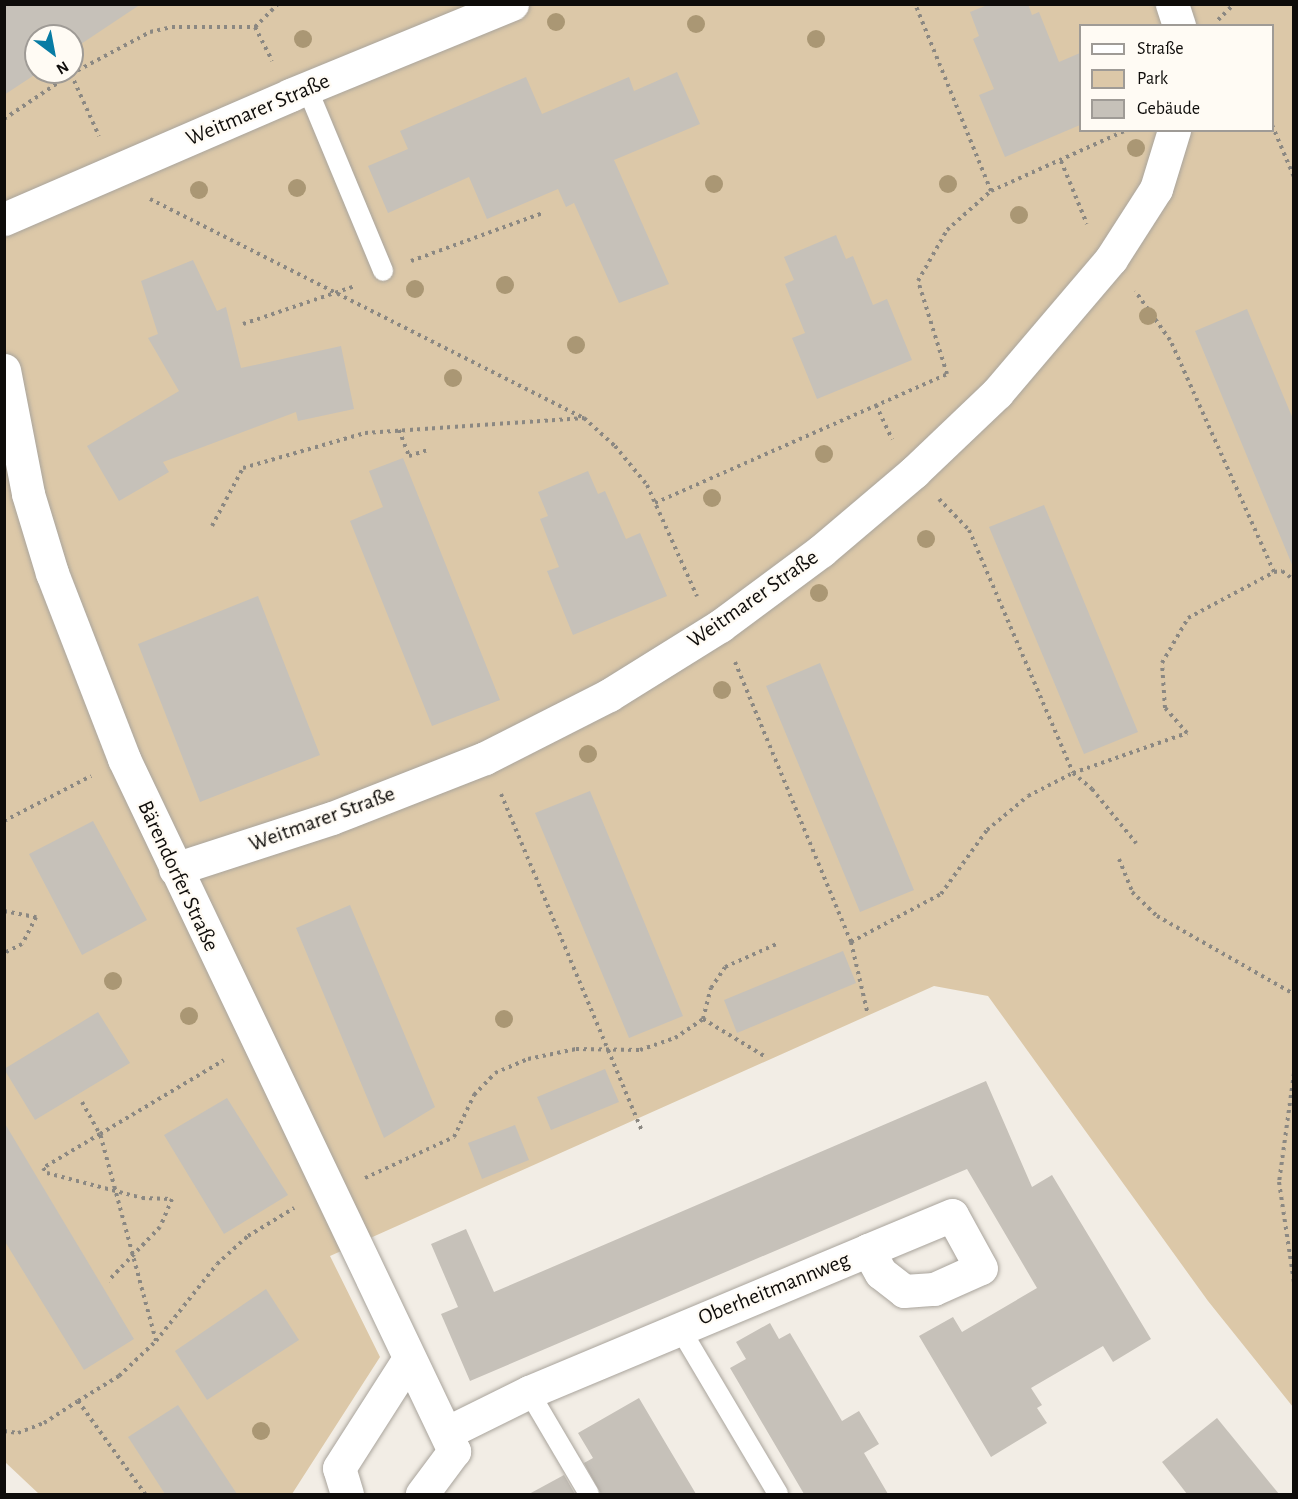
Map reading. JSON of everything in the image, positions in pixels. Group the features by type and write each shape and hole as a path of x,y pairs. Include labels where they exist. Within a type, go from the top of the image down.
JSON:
{"street":[{"name":"Weitmarer Straße","path":"4,219 307,88 513,4"},
{"path":"1172,4 1178,24"},
{"name":"Weitmarer Straße","path":"176,869 332,818 485,758 609,695 720,626 820,552 914,472 997,393 1111,259 1156,189 1173,132"},
{"name":"Bärendorfer Straße","path":"4,370 28,494 52,573 124,759 408,1360 454,1451 422,1494"},
{"name":"Oberheitmannweg","path":"446,1433 529,1392 868,1250"},
{"path":"347,1494 339,1468 408,1360"}],"lane":[{"path":"307,88 383,271"},
{"name":"Oberheitmannweg","path":"679,1328 778,1494"},
{"path":"529,1392 589,1494"}],"path":[{"path":"84,67 150,32 172,27 255,27 278,4"},
{"path":"915,4 991,191"},
{"path":"1221,19 1234,4"},
{"path":"4,119 55,84"},
{"path":"74,84 110,174 584,418 615,446 647,485 697,596 720,626 851,942 867,1011"},
{"path":"1274,129 1293,177"},
{"path":"655,503 947,374 918,281 947,230 991,191 1123,132"},
{"path":"1060,161 1090,232 1170,340 1274,572"},
{"path":"876,405 898,451 914,472 969,530 1073,773 1092,789 1136,843"},
{"path":"212,525 243,468 365,433 584,418"},
{"path":"399,430 409,456 428,450"},
{"path":"851,942 941,894 987,830 1028,796 1073,773 1187,733 1165,708 1162,663 1188,618 1274,572 1282,571 1293,580"},
{"path":"485,758 642,1131"},
{"path":"4,821 124,759"},
{"path":"1119,859 1132,892 1157,916 1293,994"},
{"path":"4,911 36,917 22,944 4,953"},
{"path":"4,1431 18,1433 44,1423 119,1376 156,1341 217,1264 248,1236 291,1209 454,1137 474,1095 495,1072 528,1059 576,1049 607,1047 640,1050 675,1038 703,1019 711,988 725,967 779,943"},
{"path":"703,1019 766,1057"},
{"path":"108,1281 160,1227 172,1199 116,1191 47,1173 43,1168 256,1041"},
{"path":"1293,1073 1279,1182 1293,1282"},
{"path":"82,1102 100,1134 156,1341"},
{"path":"78,1401 145,1494"}],"green space":[{"path":"4,5 1293,5 1293,1407 1208,1301 988,996 934,986 330,1256 380,1357 292,1494 39,1494 5,1462"}],"building":[{"path":"4,4 141,4 84,42 84,24 24,24 24,82 4,95"},
{"path":"990,4 1028,4 1032,15 1039,12 1059,62 1079,53 1079,125 1005,157 979,95 994,89 973,39 979,36 970,12"},
{"path":"677,72 700,124 614,160 669,284 619,303 574,203 566,207 558,189 487,219 469,177 388,213 368,166 408,149 400,131 526,77 542,114 629,77 634,91"},
{"path":"836,235 846,259 853,256 873,305 887,299 912,360 817,399 792,338 805,333 785,284 794,280 784,257"},
{"path":"193,260 217,311 226,307 241,368 341,346 354,409 298,421 296,412 163,462 169,472 119,501 87,446 179,391 148,338 158,334 141,281"},
{"path":"1247,309 1293,419 1293,567 1195,331"},
{"path":"403,458 500,700 432,726 350,521 383,507 369,471"},
{"path":"588,471 598,494 605,491 626,539 640,533 667,596 573,635 547,571 559,567 540,519 548,516 538,492"},
{"path":"1044,505 1138,732 1084,754 989,527"},
{"path":"258,596 320,755 200,802 138,644"},
{"path":"820,663 914,890 860,912 766,686"},
{"path":"590,791 683,1016 629,1038 535,813"},
{"path":"93,821 147,920 82,955 29,854"},
{"path":"350,905 435,1107 384,1138 296,928"},
{"path":"843,951 856,983 737,1033 724,1000"},
{"path":"98,1012 130,1063 35,1120 4,1069"},
{"path":"605,1069 619,1102 551,1130 537,1097"},
{"path":"986,1081 1032,1187 1052,1175 1151,1339 1113,1362 1103,1346 1031,1388 1042,1405 1037,1408 1047,1423 991,1457 919,1336 953,1317 962,1332 1037,1288 967,1169 470,1381 441,1314 458,1307 431,1244 466,1229 494,1292"},
{"path":"227,1098 288,1195 224,1234 164,1135"},
{"path":"4,1122 134,1339 84,1370 4,1240"},
{"path":"515,1125 529,1160 482,1179 468,1143"},
{"path":"266,1289 299,1340 207,1400 175,1351"},
{"path":"770,1323 779,1339 790,1333 842,1421 859,1411 879,1444 864,1453 888,1494 804,1494 730,1368 746,1359 736,1342"},
{"path":"639,1398 696,1494 601,1494 584,1463 593,1458 578,1433"},
{"path":"178,1405 237,1494 165,1494 128,1437"},
{"path":"1217,1418 1279,1494 1187,1494 1162,1462"},
{"path":"564,1475 575,1494 529,1494"}]}
